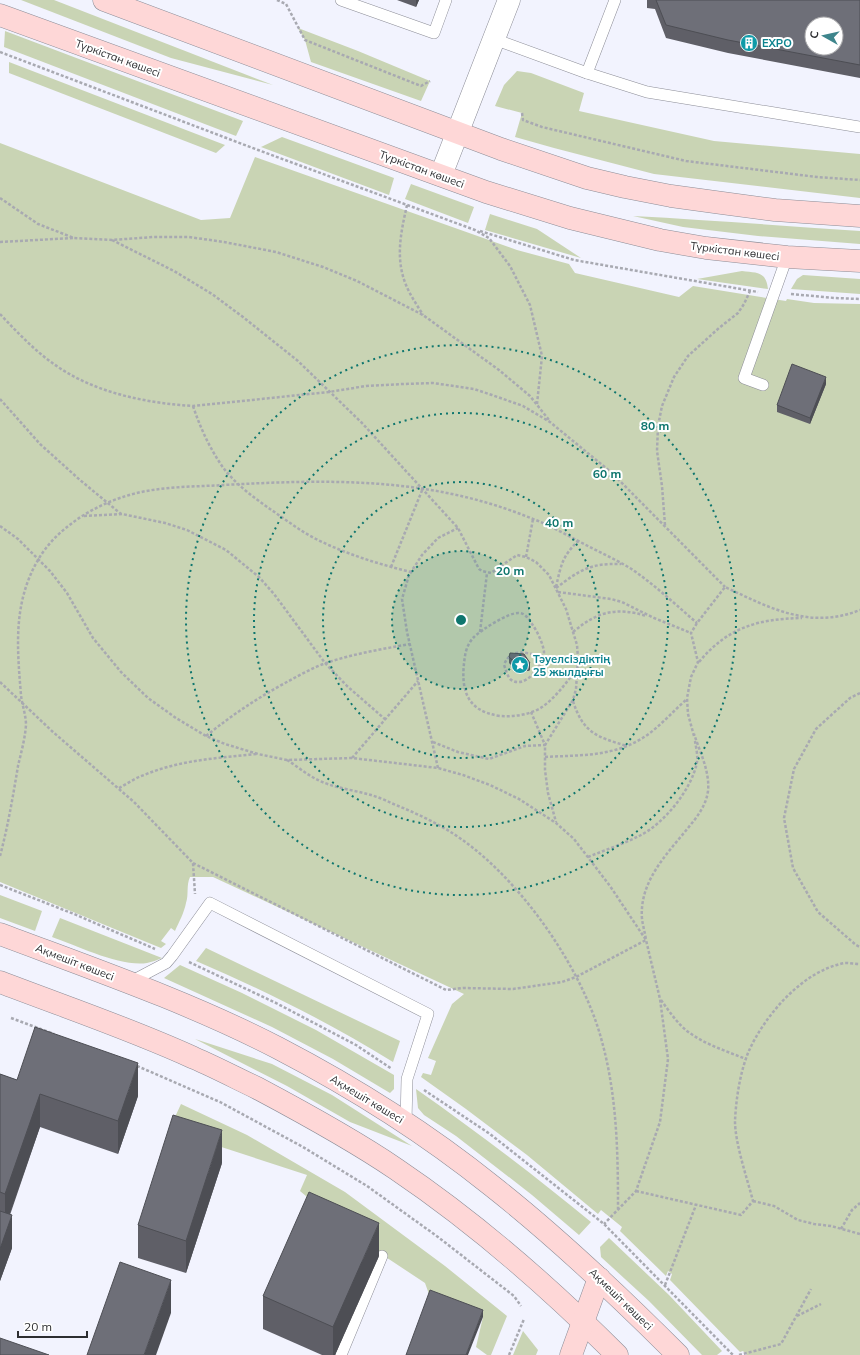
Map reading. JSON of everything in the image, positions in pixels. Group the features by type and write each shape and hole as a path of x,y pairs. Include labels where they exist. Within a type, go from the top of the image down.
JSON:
{"street":[{"path":"104,0 458,133 551,167 587,178 672,196 722,203 860,216"},
{"path":"441,175 509,0"},
{"name":"Түркістан көшесі","path":"0,15 526,205 614,230 706,248 787,257 860,262"},
{"name":"Ақмешіт көшесі","path":"0,934 196,1010 278,1048 335,1079 406,1123 447,1151 492,1185 534,1220 600,1278 678,1355"},
{"path":"0,982 108,1022 195,1058 292,1106 332,1129 395,1168 447,1205 543,1284 617,1355"},
{"path":"571,1355 600,1278"}],"lane":[{"path":"341,0 434,33 446,0"},
{"path":"588,74 615,0"},
{"path":"494,39 588,74 647,92 860,127"},
{"path":"763,384 744,378 787,257"},
{"path":"129,983 166,962 210,904 407,1003 428,1014 407,1079 406,1123"},
{"path":"341,1355 382,1256"}],"path":[{"path":"277,0 286,4 305,40 421,86 430,81"},
{"path":"0,52 475,230 574,260 750,291 860,299"},
{"path":"522,113 523,120 542,127 686,161 810,176 860,180"},
{"path":"0,198 38,224 74,238"},
{"path":"407,205 400,237 399,260 406,285 423,315"},
{"path":"475,230 489,238 510,266 530,305 542,356 537,404"},
{"path":"0,242 74,238 112,240 154,237 189,237 276,252 323,267 357,281 423,315 499,370 530,396 550,422"},
{"path":"112,240 174,271 212,294 298,361 362,423 423,488 458,528 482,571 487,573 496,571 517,555 526,557 536,562 549,575 566,610 577,645 577,670 576,688 573,700 545,745"},
{"path":"665,525 662,486 656,451 658,426 662,406 674,377 688,356 738,313 750,291"},
{"path":"0,314 17,333 52,363 76,377 103,390 122,396 170,405 193,406 329,392 366,386 433,383 474,389 523,406 550,422 612,473 725,587 769,608 806,618"},
{"path":"0,399 40,444 80,480 122,514"},
{"path":"193,406 202,432 222,466 239,484 261,503 314,538 364,560 411,572"},
{"path":"0,856 6,835 26,724 22,702 17,645 18,622 27,582 38,558 51,542 60,534 84,516 108,502 125,496 147,491 239,484 337,481 380,483 423,488 479,500 533,519 623,564 655,586 697,623"},
{"path":"391,567 423,488"},
{"path":"84,516 122,514 165,523 186,530 226,550 259,577 325,663 347,686 386,720"},
{"path":"526,557 533,519"},
{"path":"0,526 18,539 50,571 67,594 93,638 121,672 148,698 176,718 206,736 225,744 258,754 287,760 352,758 438,768 490,785 519,799 556,823 574,839 610,886 646,940"},
{"path":"438,768 410,644 402,599 411,572 422,555 438,538 458,528"},
{"path":"556,588 564,557 578,541"},
{"path":"556,588 576,572 584,569 608,564 623,564"},
{"path":"480,632 487,573"},
{"path":"698,662 691,633 725,587"},
{"path":"558,592 612,599 622,602 654,618 691,633"},
{"path":"604,1224 636,1191 660,1122 668,1059 660,999 642,918 643,901 647,884 658,864 697,817 704,805 708,790 706,770 688,714 687,698 691,677 698,662 710,649 741,628 763,621 779,619 830,618 860,610"},
{"path":"573,632 596,616 614,611 634,612 654,618"},
{"path":"543,656 521,653 511,655 507,658 504,665 507,675 512,680 523,681 534,674 541,665 543,656 544,649 534,626 528,618 521,613 508,616 480,632 470,643 465,655 464,678 465,690 468,698 476,708 487,713 508,716 531,712 540,708 560,690 577,670"},
{"path":"206,736 234,714 266,693 325,663 365,652 410,644"},
{"path":"352,758 418,681"},
{"path":"0,682 53,732 134,802 193,863 446,990 463,988 512,989 562,982 576,977 646,940"},
{"path":"860,693 850,698 816,729 794,769 784,818 793,868 796,875 818,912 860,948"},
{"path":"545,757 595,755 627,746 647,735 664,721 687,698"},
{"path":"573,700 579,716 590,731 605,739 627,746"},
{"path":"531,712 545,745 548,793 556,823"},
{"path":"588,857 640,836 657,824 673,807 690,784 697,761 694,734"},
{"path":"433,742 458,752 489,759 525,746 545,745"},
{"path":"119,788 142,775 173,765 199,760 258,754"},
{"path":"287,760 318,780 349,790 372,795 412,811 449,831 471,846 505,876 534,911 561,951 576,977 586,997 601,1038 614,1099 618,1164 618,1210"},
{"path":"192,900 195,893 193,863"},
{"path":"753,1201 738,1142 735,1122 742,1072 746,1059 760,1029 777,1007 800,985 823,970 845,963 860,964"},
{"path":"660,999 675,1019 687,1031 708,1044 746,1059"},
{"path":"11,1018 61,1037"},
{"path":"132,1065 220,1102 303,1147 361,1182 443,1241 514,1296 521,1306"},
{"path":"636,1191 741,1215 753,1201"},
{"path":"753,1201 774,1206 798,1220 860,1234"},
{"path":"841,1229 852,1210 860,1202"},
{"path":"665,1285 696,1205"},
{"path":"739,1355 781,1344 811,1289"},
{"path":"796,1316 820,1304"},
{"path":"509,1355 524,1319"}],"green space":[{"path":"21,0 54,0 273,85 171,58"},
{"path":"298,28 430,81 421,101 311,62 305,40"},
{"path":"5,31 243,121 236,136 4,47"},
{"path":"9,62 225,145 216,153 9,73"},
{"path":"517,71 531,73 584,93 579,111 714,141 860,154 860,198 654,174 515,137 522,113 495,106 504,85"},
{"path":"282,137 394,178 389,195 261,147"},
{"path":"0,143 201,220 230,218 255,157 517,250 569,264 575,273 679,297 693,286 786,301 787,299 814,303 860,304 860,1355 747,1355 743,1351 740,1352 670,1280 672,1274 668,1271 666,1276 620,1231 622,1227 601,1210 598,1214 527,1155 421,1077 423,1073 431,1075 436,1061 428,1058 452,1004 464,994 213,877 190,877 187,900 183,914 175,931 171,928 161,941 166,944 161,948 0,882"},
{"path":"411,184 474,207 468,223 405,199"},
{"path":"490,214 537,229 581,258 485,230"},
{"path":"633,216 860,231 860,244 758,236 683,227"},
{"path":"742,271 756,273 763,276 767,283 768,289 697,279"},
{"path":"803,275 860,279 860,294 791,289 797,279"},
{"path":"0,895 42,911 35,931 0,918"},
{"path":"60,918 162,958 147,963 124,962 99,955 52,937"},
{"path":"206,948 400,1041 393,1062 296,1008 196,961"},
{"path":"180,965 242,993 316,1030 394,1075 394,1089 390,1093 333,1059 272,1027 164,978"},
{"path":"195,1039 272,1064 332,1095 412,1146 350,1122 287,1086"},
{"path":"416,1089 505,1154 591,1222 579,1235 532,1195 456,1136 424,1115 418,1108"},
{"path":"181,1104 247,1135 345,1192 445,1266 507,1316 491,1355 487,1355 476,1347 483,1317 430,1297 425,1283 351,1234 300,1191 307,1175 169,1130"},
{"path":"609,1238 669,1295 722,1351 717,1355 702,1355 649,1301 601,1257 600,1247"},
{"path":"523,1331 538,1350 536,1355 513,1355"}],"building":[{"name":"EXPO","path":"656,0 860,0 860,65 812,56 844,56 844,16 804,16 804,54 728,40 666,25"},
{"path":"792,364 826,377 810,418 777,405"},
{"path":"510,653 524,654 530,663 517,664 509,657"},
{"path":"35,1027 138,1063 118,1121 40,1094 5,1194 0,1192 0,1074 17,1080"},
{"path":"173,1115 222,1130 186,1241 138,1225"},
{"path":"309,1192 379,1223 333,1327 263,1296"},
{"path":"0,1211 12,1215 0,1249"},
{"path":"120,1262 171,1280 144,1355 87,1355"},
{"path":"430,1290 483,1310 466,1355 406,1355"},
{"path":"0,1338 49,1355 0,1355"}],"place":[{"name":"EXPO","path":"749,43"},
{"name":"Тәуелсіздіктің 25 жылдығы","path":"520,665"}]}
